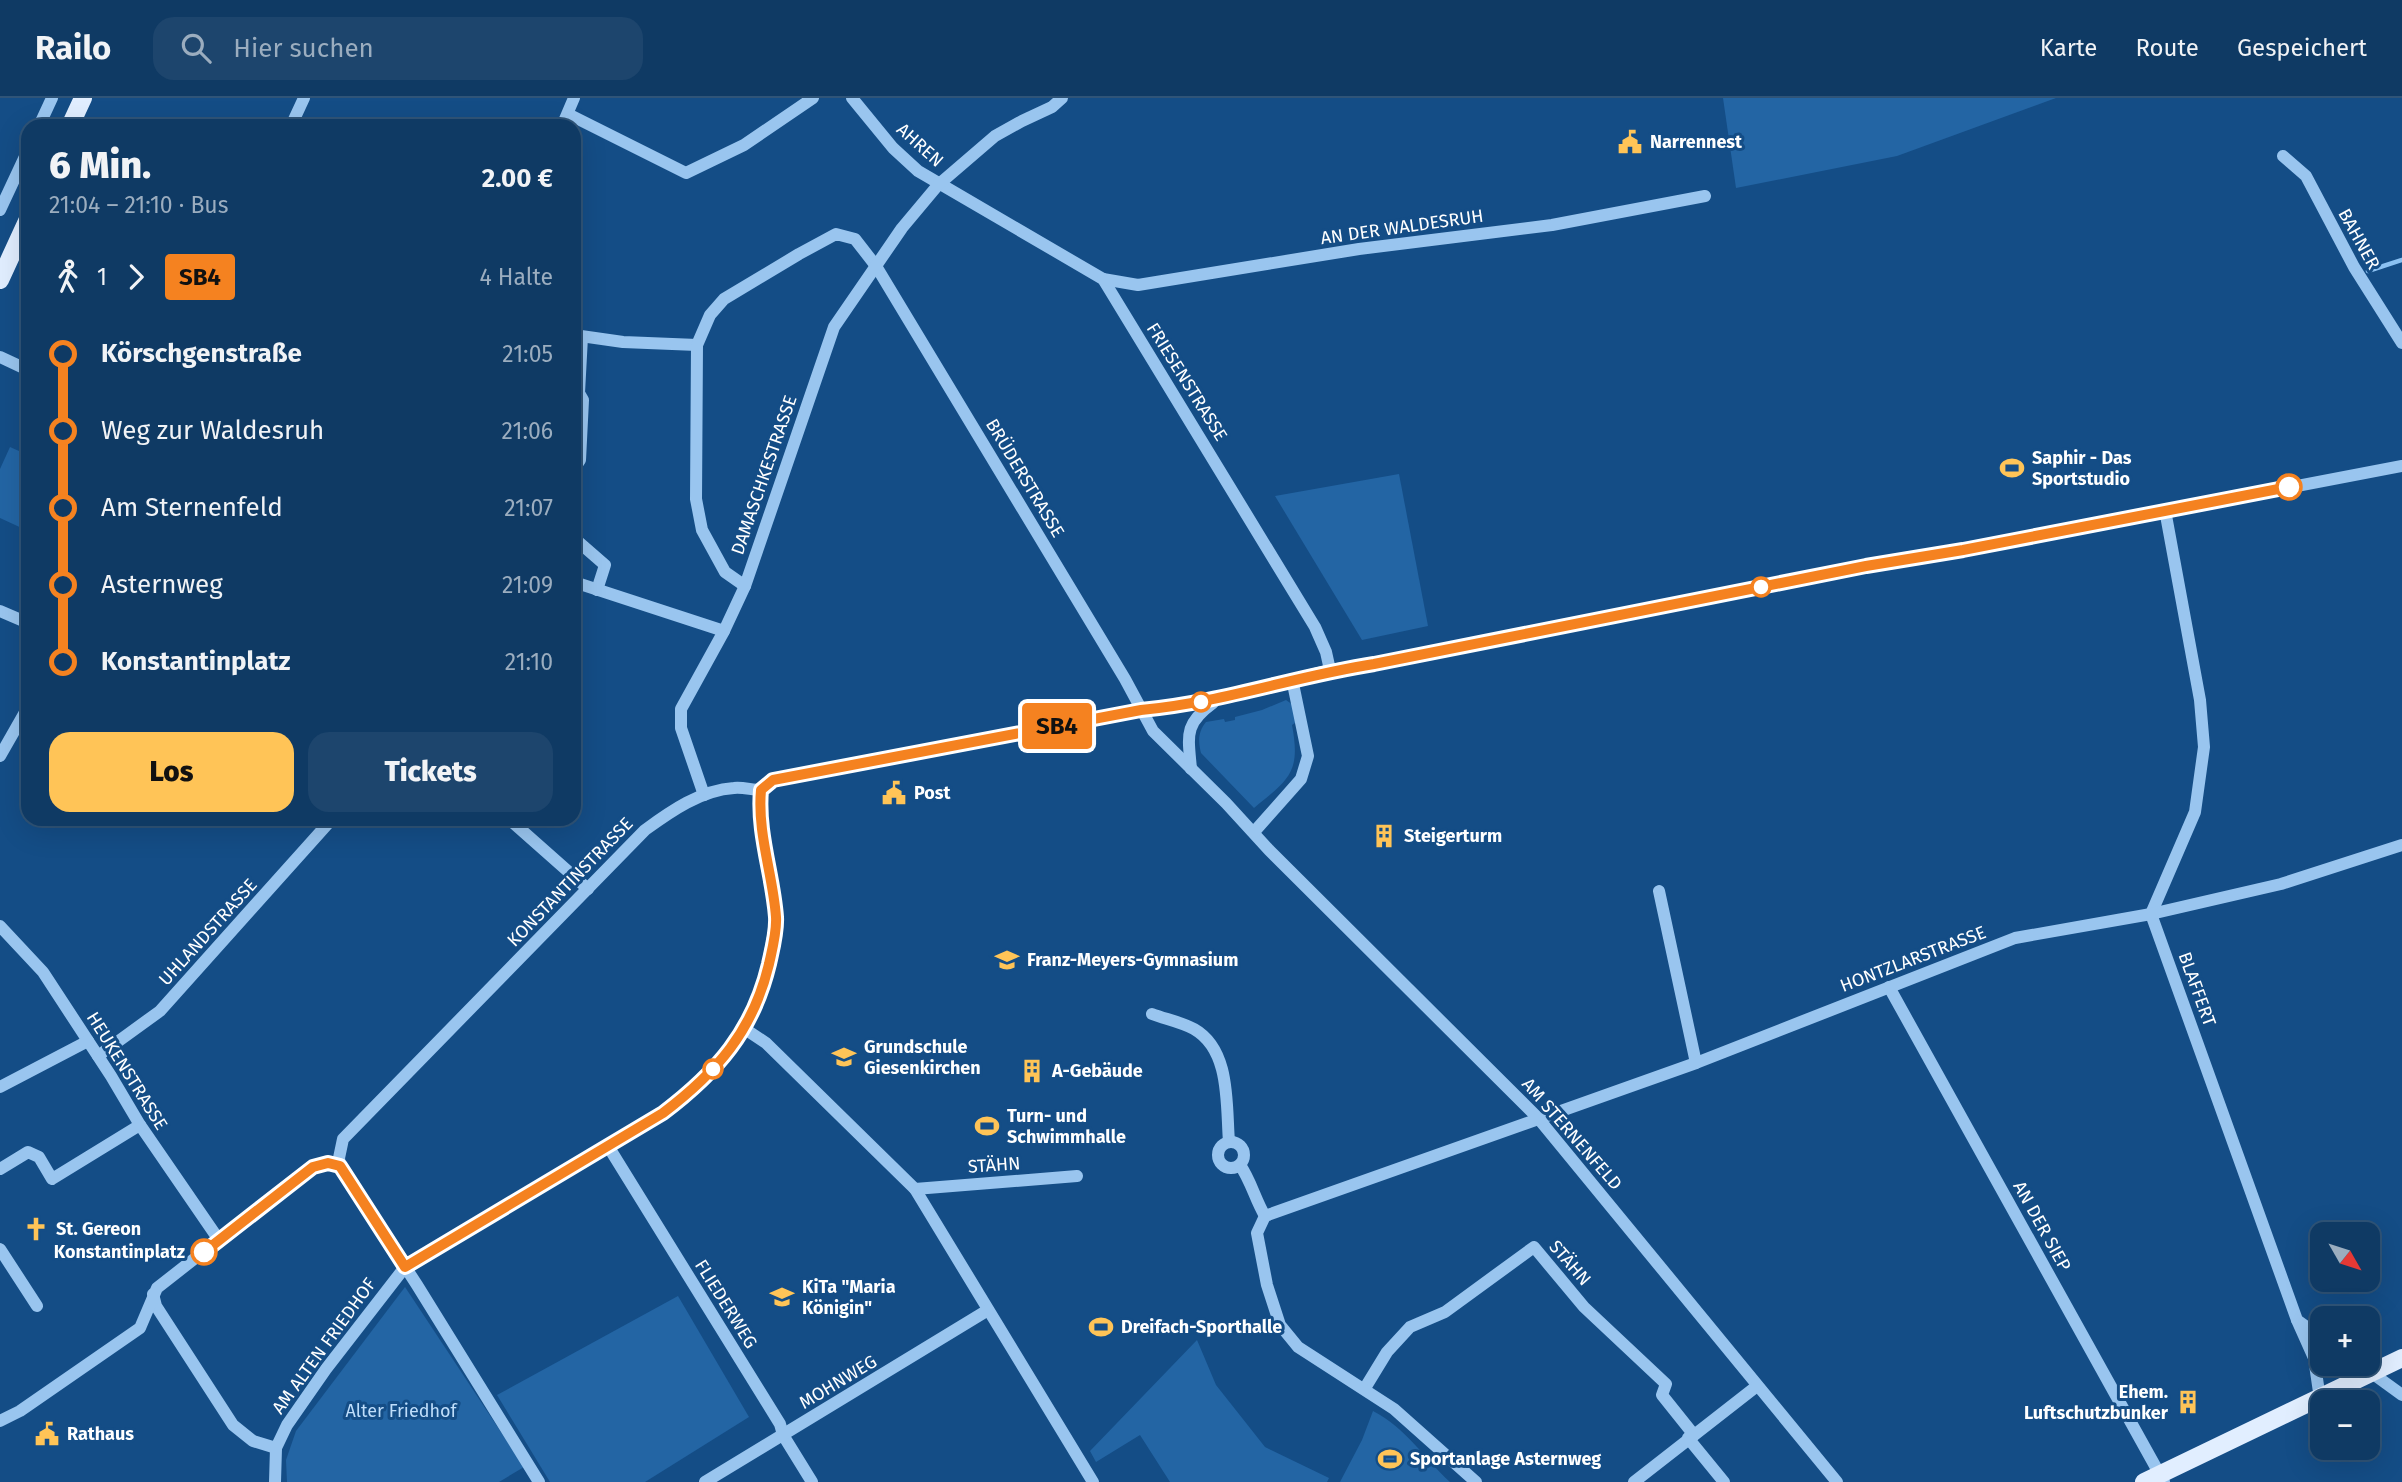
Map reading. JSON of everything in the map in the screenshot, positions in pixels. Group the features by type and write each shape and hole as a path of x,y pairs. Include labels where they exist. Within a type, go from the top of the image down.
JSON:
{"main road":[{"path":"73,119 83,98"},
{"path":"0,280 21,234"},
{"path":"2380,1364 2402,1358"},
{"path":"2333,1390 2353,1376"},
{"path":"2156,1480 2310,1404"}],"street":[{"path":"42,119 52,98"},
{"path":"294,119 304,98"},
{"path":"565,119 574,98"},
{"path":"581,127 686,173 744,145 813,98"},
{"name":"AHREN","path":"852,98 893,148 938,185"},
{"name":"DAMASCHKESTRASSE","path":"704,794 681,728 680,715 745,586 834,327 902,228 938,185 995,136 1052,107 1062,98"},
{"name":"BAHNER","path":"2283,156 2306,176 2354,267 2402,343"},
{"path":"0,210 21,165"},
{"name":"FRIESENSTRASSE","path":"938,185 1103,279 1315,627 1326,652 1330,670"},
{"name":"AN DER WALDESRUH","path":"1103,279 1138,285 1359,249 1552,225 1705,196"},
{"name":"BRÜDERSTRASSE","path":"697,345 710,315 724,299 836,234 855,239 876,266 1118,667 1141,710"},
{"path":"581,336 623,342 697,345 696,499 702,530 725,572 745,586"},
{"path":"0,357 21,367"},
{"path":"581,396 581,440"},
{"name":"KONSTANTINSTRASSE","path":"340,1166 343,1139 588,888 645,830 704,794 734,788 761,790 773,780 1141,710 1184,705 1330,670 1374,664 1866,566 2402,466"},
{"path":"2151,914 2195,812 2204,747 2200,700 2165,510"},
{"path":"581,544 605,565 597,590"},
{"path":"581,584 724,631"},
{"path":"0,611 21,620"},
{"path":"1254,832 1301,779 1308,756 1293,679"},
{"name":"KONSTANTINSTRASSE","path":"1191,769 1188,737 1190,725 1199,713 1219,698"},
{"name":"AM STERNENFELD","path":"1141,710 1153,731 1538,1118 1837,1482"},
{"path":"0,755 21,719"},
{"name":"AM ALTEN FRIEDHOF","path":"275,1482 276,1448 287,1425 326,1369 405,1267 663,1113 706,1078 745,1029 764,984 776,921 759,811 761,790"},
{"name":"UHLANDSTRASSE","path":"98,1056 160,1011 326,826"},
{"path":"517,826 588,888"},
{"path":"2151,914 2281,884 2402,845"},
{"path":"1659,891 1696,1063"},
{"name":"HONTZLARSTRASSE","path":"1538,1118 1696,1063 2015,938 2151,914"},
{"name":"BLAFFERT","path":"2151,914 2297,1320 2314,1358 2319,1390"},
{"name":"HEUKENSTRASSE","path":"0,926 43,972 140,1125 219,1240"},
{"name":"AN DER SIEP","path":"1889,987 2156,1480"},
{"path":"1152,1014 1195,1030 1214,1048 1223,1073 1229,1142"},
{"path":"745,1029 766,1043 915,1189 1093,1482"},
{"path":"0,1087 88,1041"},
{"path":"1476,1482 1423,1433 1365,1388 1298,1347 1280,1325 1267,1285 1257,1233 1265,1216 1538,1118"},
{"path":"0,1169 28,1152 39,1157 52,1179 140,1125"},
{"path":"1237,1143 1243,1150 1244,1158 1240,1165 1232,1169 1224,1167 1218,1161 1217,1152 1221,1145 1237,1143"},
{"name":"FLIEDERWEG","path":"608,1146 780,1424 783,1435 812,1482"},
{"path":"0,1421 20,1411 140,1328 157,1287 313,1167 328,1163 340,1166 539,1482"},
{"path":"1240,1165 1248,1176 1254,1199 1265,1216"},
{"name":"STÄHN","path":"915,1189 1077,1176"},
{"name":"STÄHN","path":"1365,1388 1387,1352 1410,1326 1445,1312 1534,1247 1584,1307 1665,1384 1662,1395 1691,1437"},
{"path":"0,1249 37,1306"},
{"path":"153,1294 156,1306 233,1425 253,1441 276,1448"},
{"name":"MOHNWEG","path":"705,1482 988,1310"},
{"path":"2297,1320 2310,1329"},
{"path":"2376,1376 2402,1395"},
{"path":"1634,1482 1757,1386"},
{"path":"1691,1437 1724,1482"}],"green space":[{"path":"1723,98 2056,98 1897,156 1736,188"},
{"path":"10,447 21,452 21,528 0,518 0,469"},
{"path":"1399,474 1428,626 1362,640 1275,496"},
{"path":"1286,700 1293,705 1298,721 1292,725 1295,754 1293,765 1284,782 1254,808 1201,753 1200,733 1206,722 1235,720 1235,717"},
{"name":"Alter Friedhof","path":"405,1287 524,1467 499,1482 287,1482 286,1460 296,1431"},
{"path":"678,1296 749,1417 645,1482 550,1482 497,1395"},
{"path":"1197,1340 1216,1385 1265,1447 1329,1478 1327,1482 1170,1482 1140,1435 1096,1462 1090,1451"},
{"name":"Sportanlage Asternweg","path":"1373,1411 1405,1434 1450,1482 1340,1482 1362,1440"}],"waterway":[{"path":"2368,271 2402,260"}],"bus line":[{"name":"SB4","path":"204,1252 313,1167 333,1163 340,1166 405,1267 663,1113 689,1094 706,1078 745,1029 764,984 776,921 759,811 761,790 773,780 1141,710 1199,703 1330,670 1374,664 1866,566 1931,556 2289,487"}],"place":[{"name":"Narrennest","path":"1630,142"},
{"name":"Saphir - Das Sportstudio","path":"2012,468"},
{"name":"Post","path":"894,793"},
{"name":"Steigerturm","path":"1384,836"},
{"name":"Franz-Meyers-Gymnasium","path":"1007,960"},
{"name":"Grundschule Giesenkirchen","path":"844,1057"},
{"name":"A-Gebäude","path":"1032,1071"},
{"name":"Turn- und Schwimmhalle","path":"987,1126"},
{"name":"St. Gereon","path":"36,1229"},
{"name":"Konstantinplatz","path":"204,1252"},
{"name":"KiTa \"Maria Königin\"","path":"782,1297"},
{"name":"Dreifach-Sporthalle","path":"1101,1327"},
{"name":"Ehem. Luftschutzbunker","path":"2188,1402"},
{"name":"Rathaus","path":"47,1434"},
{"name":"Sportanlage Asternweg","path":"1390,1459"}]}
